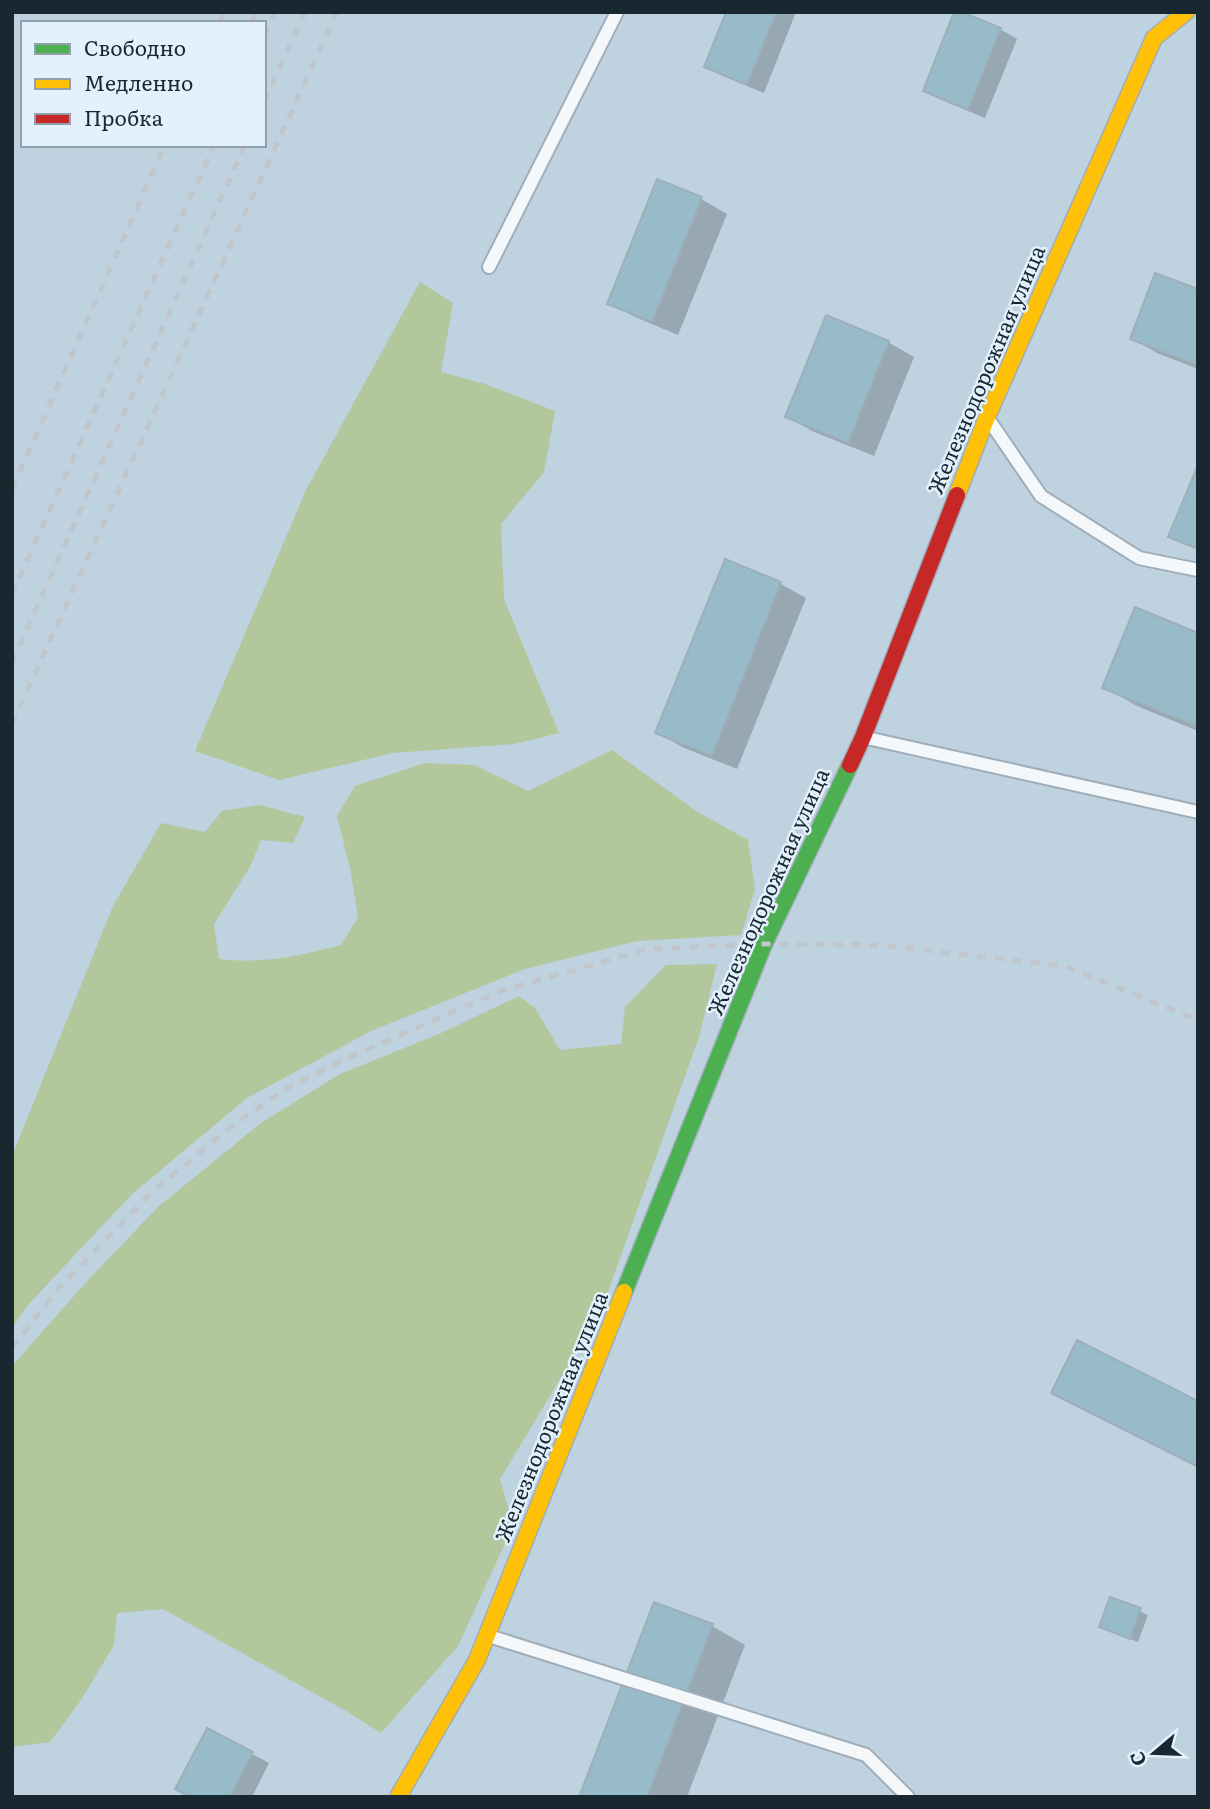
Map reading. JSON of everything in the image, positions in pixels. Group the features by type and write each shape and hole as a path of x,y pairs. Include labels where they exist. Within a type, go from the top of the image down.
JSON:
{"street":[{"name":"Железнодорожная улица","path":"398,1797 477,1660 764,944 863,737 987,417 1154,38 1186,12"}],"lane":[{"path":"489,267 617,12"},
{"path":"987,417 1041,496 1139,558 1198,569"},
{"path":"863,737 1198,812"},
{"path":"487,1635 866,1755 908,1797"}],"green space":[{"path":"420,282 453,303 441,372 485,384 555,411 544,472 501,524 504,599 559,733 514,744 393,753 279,780 195,751 306,490"},
{"path":"612,750 696,811 748,840 755,889 741,935 637,941 525,969 371,1031 247,1098 132,1194 28,1305 12,1328 12,1156 113,906 161,823 205,832 222,811 260,805 305,817 293,843 261,840 250,867 214,924 219,959 266,960 296,956 341,945 358,917 350,868 337,816 355,786 425,763 474,765 528,791"},
{"path":"717,964 699,1037 601,1311 500,1479 513,1526 458,1646 381,1733 163,1609 117,1613 114,1645 81,1700 50,1742 12,1747 12,1366 89,1279 158,1207 261,1123 340,1074 439,1034 519,996 535,1008 560,1050 621,1044 625,1007 666,965"}],"building":[{"path":"726,12 776,12 747,85 704,67"},
{"path":"954,12 962,12 1001,28 968,110 923,91"},
{"path":"657,179 702,197 652,322 607,304"},
{"path":"1155,273 1198,289 1198,366 1130,339"},
{"path":"826,315 889,341 848,443 785,417"},
{"path":"1198,465 1198,549 1168,537"},
{"path":"725,559 781,582 712,756 655,733"},
{"path":"1135,607 1198,633 1198,727 1102,688"},
{"path":"1077,1340 1198,1401 1198,1467 1051,1393"},
{"path":"1110,1597 1141,1608 1130,1639 1099,1627"},
{"path":"654,1602 713,1624 647,1797 579,1797"},
{"path":"207,1728 253,1752 230,1797 190,1797 175,1789"}],"railway":[{"path":"220,21 224,12"},
{"path":"253,21 255,12"},
{"path":"266,32 275,12"},
{"path":"266,98 305,12"},
{"path":"12,724 337,12"},
{"path":"12,489 164,147"},
{"path":"12,594 213,147"},
{"path":"12,662 244,147"},
{"path":"12,1348 59,1288 148,1196 229,1128 289,1087 343,1060 501,991 647,949 764,944 878,945 1065,966 1198,1020"}],"traffic: fast":[{"path":"624,1292 764,944 850,765"}],"traffic: slow":[{"path":"957,495 987,417 1154,38 1186,12"},
{"path":"398,1797 477,1660 624,1292"}],"traffic: jam":[{"path":"850,765 957,495"}]}
